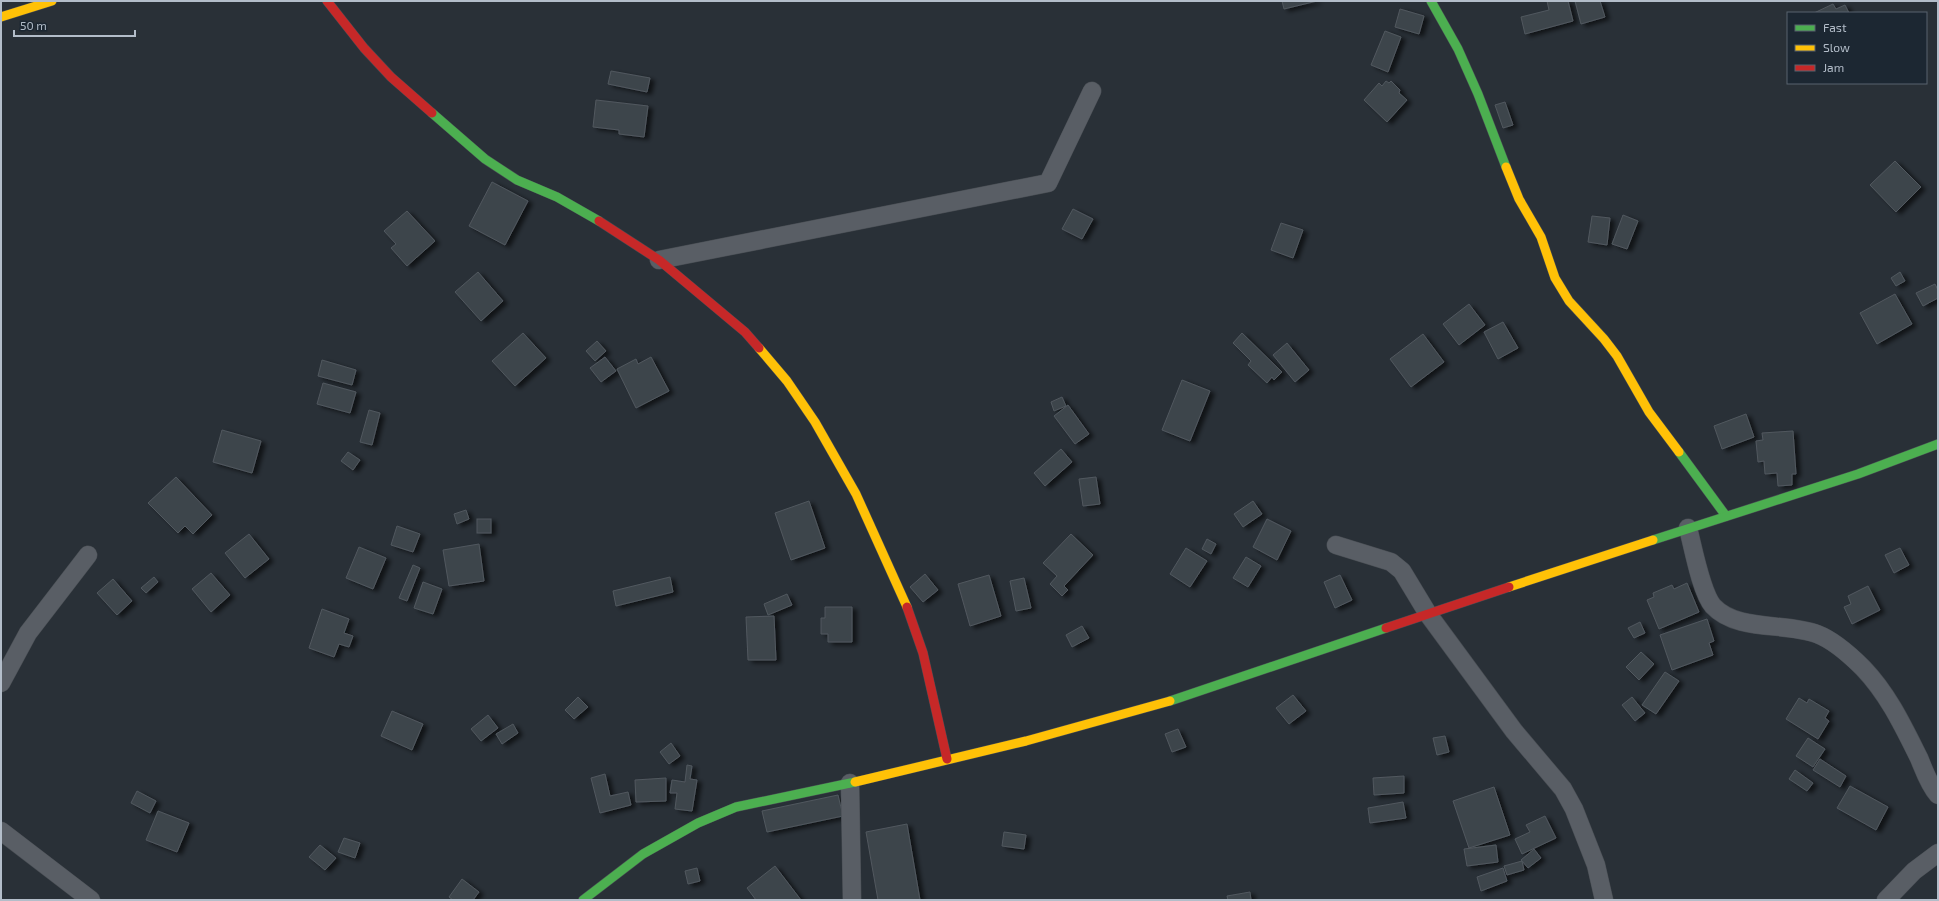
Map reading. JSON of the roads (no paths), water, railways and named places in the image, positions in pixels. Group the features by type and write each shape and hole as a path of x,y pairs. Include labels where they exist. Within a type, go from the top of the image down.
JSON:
{"street":[{"path":"1,17 52,1"},
{"path":"327,1 364,48 391,77 485,159 517,180 557,197 617,231 659,260 745,332 787,381 815,422 856,494 907,607 923,653 947,758"},
{"path":"1431,1 1458,49 1478,94 1519,199 1541,237 1556,278 1569,301 1604,339 1617,356 1649,412 1726,516"},
{"path":"659,260 1048,184 1092,91"},
{"path":"583,900 643,854 698,823 736,807 850,783 947,758 1026,741 1145,709 1210,686 1688,528 1858,474 1938,444"},
{"path":"1688,528 1704,588 1713,606 1727,615 1741,620 1765,626 1797,628 1818,634 1834,644 1863,667 1884,692 1900,719 1938,795"},
{"path":"1336,545 1391,562 1402,571 1428,614 1514,731 1563,789 1574,809 1596,865 1604,900"},
{"path":"1,683 28,633 88,555"},
{"path":"850,783 852,900"},
{"path":"1,831 91,900"},
{"path":"1886,900 1914,871 1938,853"}]}
